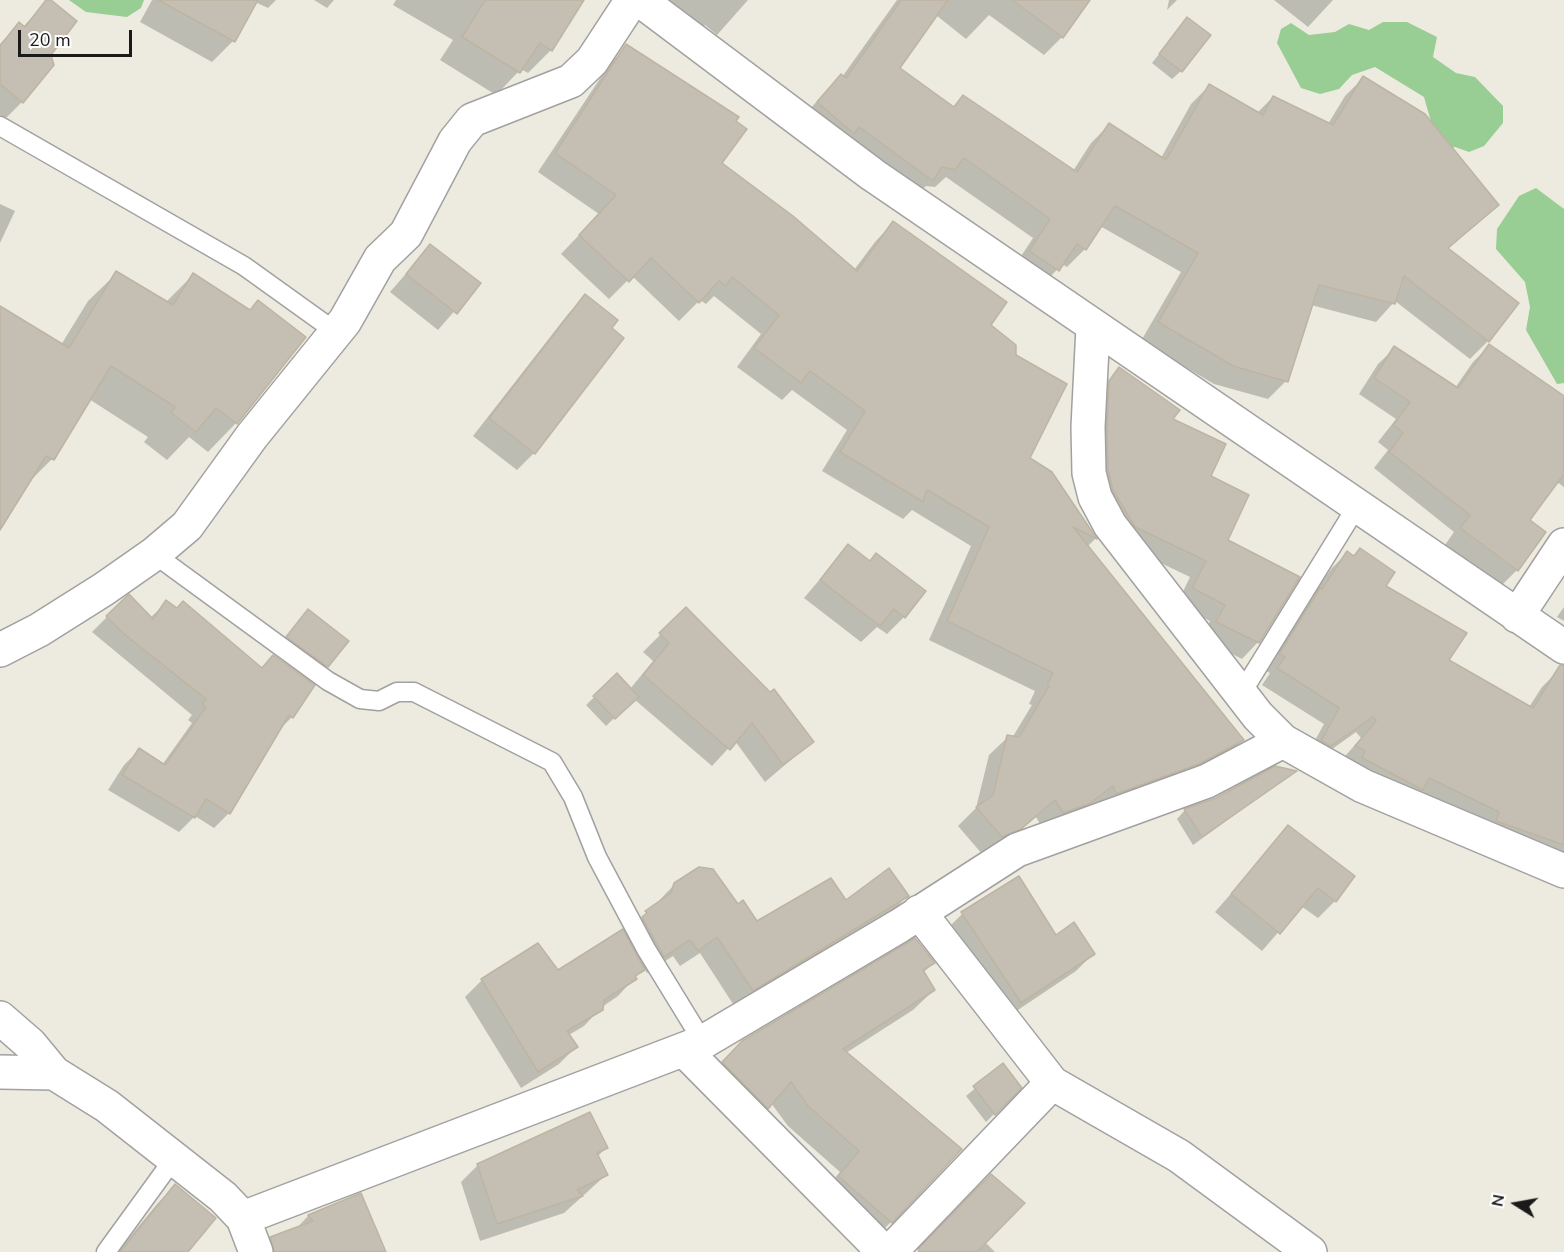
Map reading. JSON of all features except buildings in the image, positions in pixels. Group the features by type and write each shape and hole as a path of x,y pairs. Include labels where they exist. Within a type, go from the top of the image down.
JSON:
{"street":[{"path":"0,650 39,630 154,554 187,526 252,436 336,332 380,259 406,234 455,141 472,120 571,81 592,61 632,0"},
{"path":"640,0 873,175 1564,647"},
{"path":"1093,327 1088,427 1089,473 1095,497 1110,525 1241,694 1283,741 1363,786 1564,871"},
{"path":"1517,616 1564,545"},
{"path":"243,1218 694,1046 919,912 1017,850 1207,781 1283,741"},
{"path":"919,912 1052,1083 1179,1156 1311,1252"},
{"path":"0,1018 30,1044 54,1073 107,1106 175,1157 223,1197 243,1218 256,1252"},
{"path":"694,1046 884,1252"},
{"path":"0,1072 54,1073"},
{"path":"890,1252 1052,1083"}],"lane":[{"path":"0,126 244,266 336,332"},
{"path":"1241,694 1357,506"},
{"path":"154,554 328,681 360,699 380,701 397,692 414,692 552,762 573,797 597,856 694,1046"},
{"path":"106,1252 175,1157"}],"green space":[{"path":"69,0 144,0 141,8 127,17 86,12"},
{"path":"1383,22 1407,22 1437,37 1433,57 1456,73 1475,77 1503,106 1503,123 1484,146 1469,152 1455,147 1439,150 1424,97 1375,67 1352,75 1339,89 1320,94 1301,88 1277,43 1281,29 1291,23 1309,35 1335,32 1349,24 1369,30"},
{"path":"1536,188 1564,209 1564,383 1557,384 1526,330 1530,307 1525,282 1496,249 1497,229 1519,196"}]}
